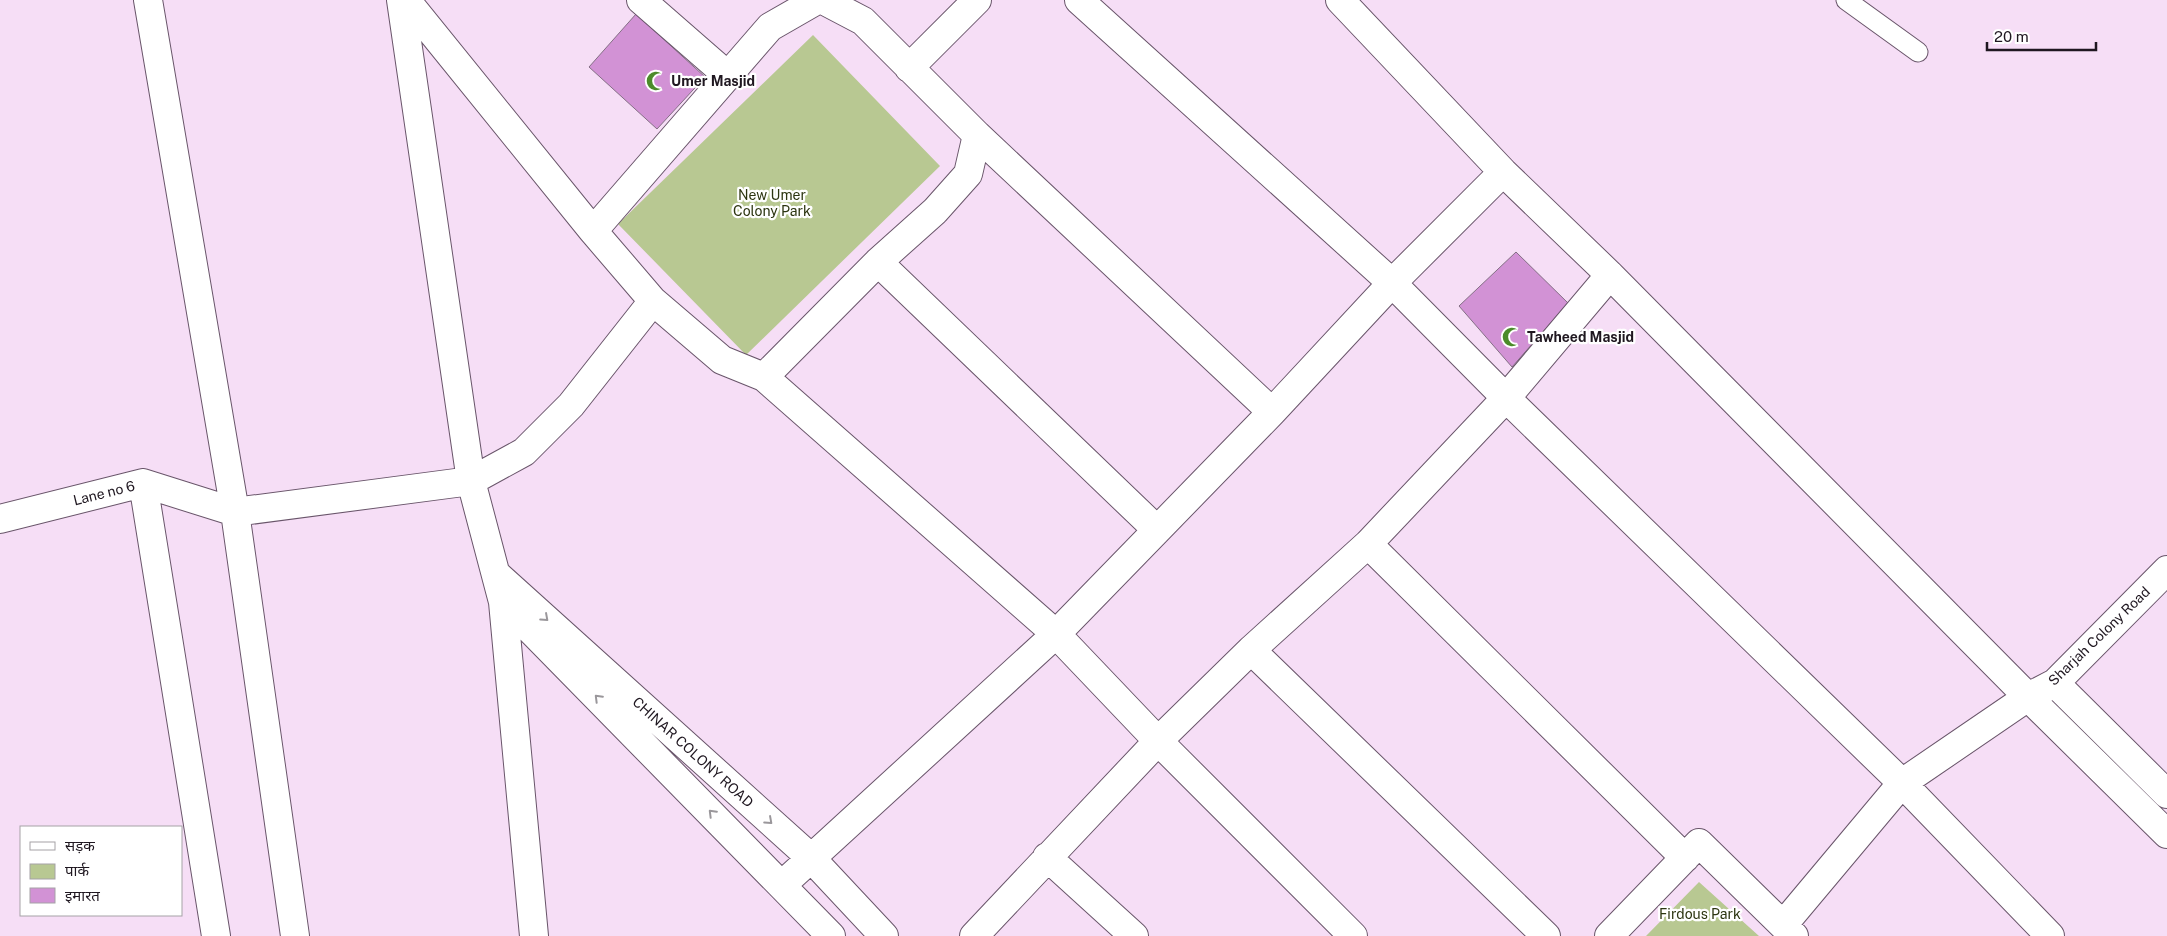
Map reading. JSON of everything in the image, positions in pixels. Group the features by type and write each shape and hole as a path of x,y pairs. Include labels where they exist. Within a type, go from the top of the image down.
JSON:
{"street":[{"path":"148,0 235,512 295,936"},
{"path":"401,0 471,481 503,602 533,936"},
{"path":"406,0 653,301 722,360 764,377 1056,634 1158,741 1352,936"},
{"path":"641,0 727,74"},
{"path":"594,230 727,74 770,27 817,0"},
{"path":"823,0 862,21 977,135 1272,412"},
{"path":"909,68 977,0"},
{"path":"1079,0 1392,283 1506,398 1902,783 2050,936"},
{"path":"1340,0 1502,172 1610,275 2028,697 2167,834"},
{"path":"764,377 878,262 935,211 968,174 977,135"},
{"path":"783,884 1056,634 1156,529 1272,412 1392,283 1502,172"},
{"path":"878,262 1156,529"},
{"path":"974,936 1158,741 1251,650 1368,544 1506,398 1610,275"},
{"path":"235,512 471,481 524,452 570,404 653,301"},
{"path":"143,483 216,936"},
{"name":"Lane no 6","path":"0,519 143,483 235,512"},
{"path":"1368,544 1684,858"},
{"name":"Sharjah Colony Road","path":"1789,931 1902,783 2028,697 2055,683 2167,570"},
{"name":"CHINAR COLONY ROAD","path":"496,574 811,858 884,936"},
{"name":"CHINAR COLONY ROAD","path":"503,602 783,884 831,936"},
{"path":"1251,650 1546,936"},
{"path":"2055,683 2167,794"},
{"path":"1609,936 1699,843 1789,931"},
{"path":"1047,857 1134,936"}],"lane":[{"path":"1846,0 1918,52"}],"green space":[{"name":"New Umer Colony Park","path":"813,35 940,166 746,355 618,224"},
{"name":"Firdous Park","path":"1699,882 1759,936 1646,936"}],"building":[{"path":"636,14 705,77 657,129 589,67"},
{"name":"Tawheed Masjid","path":"1516,252 1568,303 1512,367 1459,306"}],"place":[{"name":"Umer Masjid","path":"656,81"},
{"name":"Tawheed Masjid","path":"1512,337"}]}
